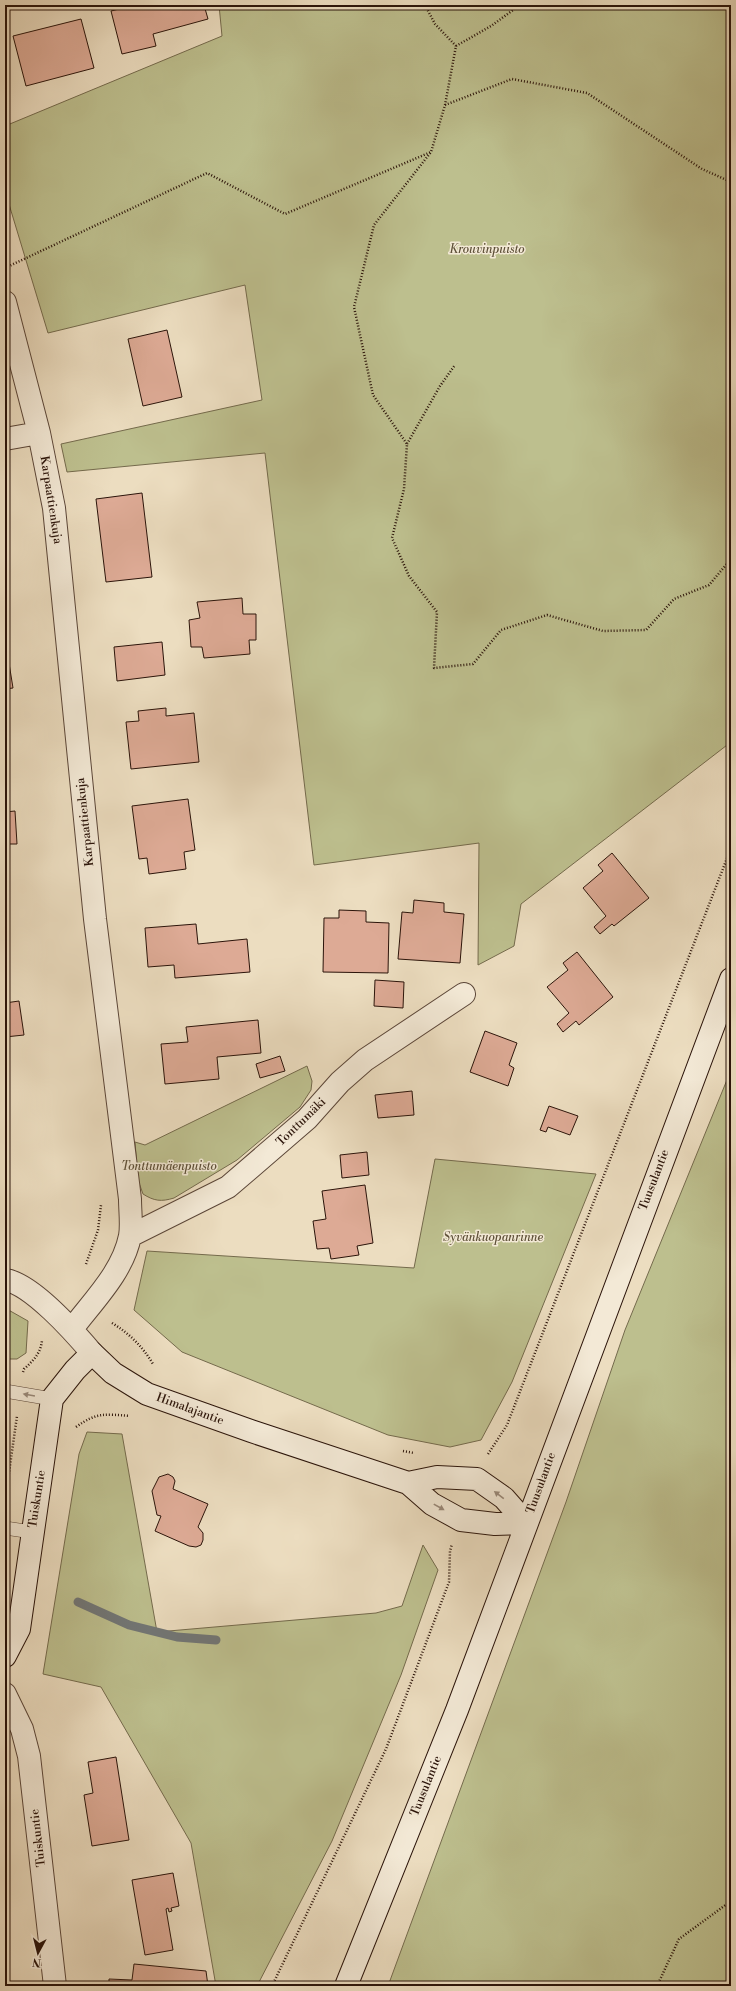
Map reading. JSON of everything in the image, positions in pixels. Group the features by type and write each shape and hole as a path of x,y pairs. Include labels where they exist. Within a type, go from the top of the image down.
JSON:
{"street":[{"name":"Karpaattienkuja","path":"5,302 39,433 54,508 95,919 130,1199 130,1236 120,1264 108,1284 72,1330"},
{"path":"5,439 39,433"},
{"name":"Tuusulantie","path":"346,1986 457,1710 731,979"},
{"name":"Tonttumäki","path":"130,1236 228,1187 307,1120 340,1082 365,1060 464,994"},
{"name":"Himalajantie","path":"5,1280 38,1297 113,1373 147,1394 250,1431 408,1483 432,1504 461,1520 495,1524 526,1523"},
{"name":"Tuiskuntie","path":"5,1656 19,1629 52,1399 75,1370 92,1353"},
{"name":"Himalajantie","path":"408,1483 437,1477 477,1479 504,1498 526,1523"},
{"name":"Tuiskuntie","path":"5,1694 22,1729 29,1756 55,1986"}],"lane":[{"path":"5,1391 52,1399"},
{"path":"5,1528 32,1532"}],"path":[{"path":"425,5 435,24 456,46"},
{"path":"407,444 373,395 354,307 374,225 431,152 445,105 456,46 491,26 520,5"},
{"path":"445,105 512,79 587,92 702,169 731,182"},
{"path":"5,268 207,173 285,214 431,152"},
{"path":"455,365 440,386 407,444 404,489 392,538 409,576 437,612 434,668 472,664 501,630 547,615 603,631 646,630 674,599 709,585 731,559"},
{"path":"488,1453 507,1425 731,848"},
{"path":"74,1429 90,1417 108,1414 136,1417 147,1394"},
{"path":"272,1986 386,1749 449,1582 450,1551"},
{"path":"657,1986 679,1938 731,1901"}],"green space":[{"name":"Krouvinpuisto","path":"219,5 731,5 731,742 521,904 514,946 478,965 479,843 314,865 265,453 67,472 61,444 262,400 245,285 48,333 5,191 5,126 222,36"},
{"name":"Tonttumäenpuisto","path":"307,1066 312,1081 311,1090 300,1107 237,1160 174,1198 158,1200 143,1194 138,1180 135,1142 145,1145"},
{"path":"731,1070 731,1986 388,1986 566,1502 625,1330"},
{"name":"Syvänkuopanrinne","path":"435,1159 596,1174 512,1382 481,1440 450,1447 388,1435 182,1352 134,1310 147,1251 414,1268"},
{"path":"5,1308 28,1321 26,1353 17,1359 5,1359"},
{"path":"87,1432 122,1434 157,1632 376,1613 402,1606 423,1545 438,1570 401,1675 332,1841 257,1986 216,1986 191,1843 101,1687 43,1674 79,1454"}],"building":[{"path":"135,5 204,5 208,19 153,34 156,46 122,54 111,11"},
{"path":"81,19 94,68 26,86 13,36"},
{"path":"167,330 182,397 143,406 128,339"},
{"path":"142,493 152,577 106,582 96,499"},
{"path":"242,598 243,614 256,614 256,640 249,640 250,654 204,658 202,647 191,647 189,620 200,618 197,602"},
{"path":"162,642 165,675 117,681 114,647"},
{"path":"8,657 13,688 5,689 5,658"},
{"path":"166,708 166,716 194,713 199,762 131,769 126,722 139,721 138,711"},
{"path":"188,799 195,850 184,852 186,869 149,874 147,858 139,859 132,806"},
{"path":"15,811 17,844 5,844 5,812"},
{"path":"612,853 649,898 614,926 612,924 600,934 594,927 606,916 583,888 603,871 598,865"},
{"path":"414,900 444,903 444,912 464,914 460,963 398,959 402,912 413,913"},
{"path":"339,910 366,911 366,922 389,923 388,973 323,972 324,918 339,918"},
{"path":"196,924 198,944 247,939 250,972 175,978 174,965 148,967 145,928"},
{"path":"577,952 613,997 579,1025 576,1021 563,1032 557,1024 569,1013 547,987 568,970 563,963"},
{"path":"375,980 404,982 403,1008 374,1006"},
{"path":"19,1001 24,1035 5,1037 5,1003"},
{"path":"258,1020 261,1053 217,1057 219,1079 165,1084 161,1044 188,1042 186,1027"},
{"path":"485,1031 517,1043 509,1065 514,1068 508,1086 470,1072"},
{"path":"280,1056 285,1071 260,1078 256,1064"},
{"path":"412,1091 414,1115 378,1118 375,1095"},
{"path":"549,1106 578,1116 570,1135 548,1127 546,1132 540,1130"},
{"path":"367,1152 369,1175 342,1178 340,1155"},
{"path":"365,1185 373,1243 357,1246 359,1255 331,1259 329,1248 317,1249 313,1221 326,1219 322,1191"},
{"path":"168,1474 173,1477 175,1481 173,1489 208,1504 198,1527 203,1533 201,1545 196,1547 189,1546 155,1531 161,1516 157,1515 152,1491 159,1477"},
{"path":"116,1757 129,1840 92,1846 84,1795 93,1793 88,1762"},
{"path":"173,1873 179,1906 171,1908 172,1911 169,1912 168,1908 166,1909 173,1950 145,1955 132,1880"},
{"path":"5,1893 9,1935 5,1935"},
{"path":"134,1964 206,1971 208,1986 109,1986 109,1979 132,1980"}],"waterway":[{"path":"78,1602 129,1625 177,1637 216,1640"}]}
